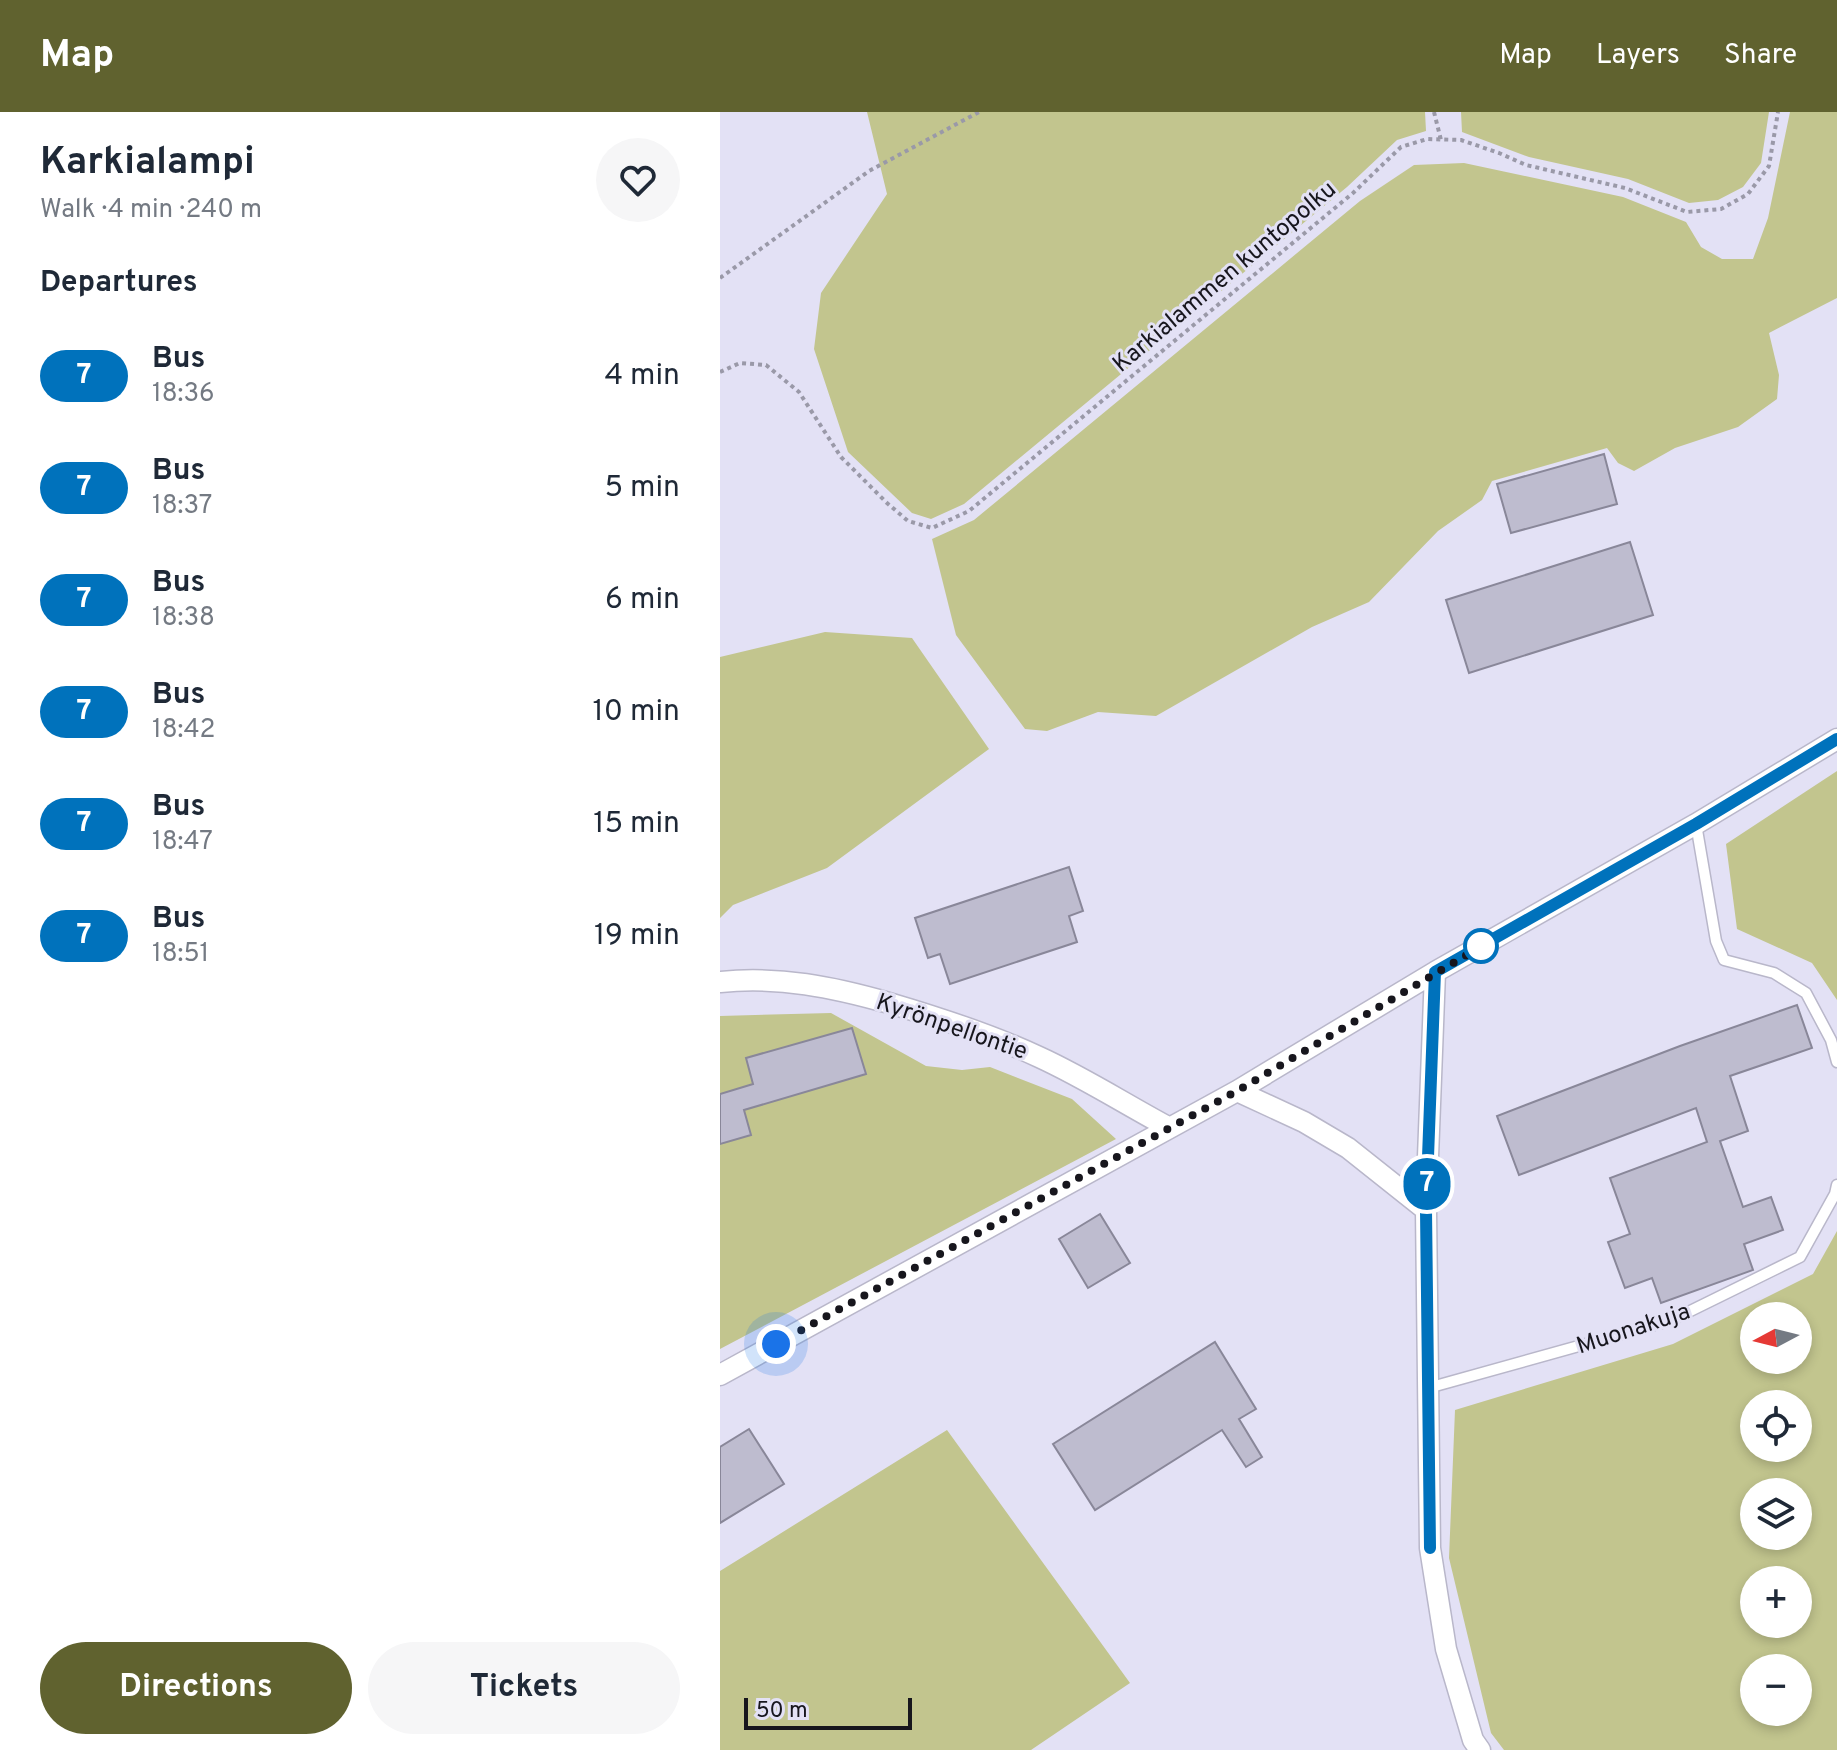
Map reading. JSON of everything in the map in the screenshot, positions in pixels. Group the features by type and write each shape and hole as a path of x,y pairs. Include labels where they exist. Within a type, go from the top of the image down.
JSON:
{"street":[{"path":"720,1375 1237,1091 1435,972 1696,824 1837,739"},
{"path":"1435,972 1426,1210 1430,1548 1446,1649 1473,1740 1480,1750"},
{"name":"Kyrönpellontie","path":"720,982 754,978 844,990 961,1024 1042,1058 1168,1127"},
{"path":"1237,1091 1304,1122 1348,1148 1426,1210"}],"lane":[{"path":"1696,824 1716,941 1724,960 1774,973 1806,993 1831,1040 1837,1062"},
{"name":"Muonakuja","path":"1426,1388 1672,1320 1800,1257 1837,1185"}],"path":[{"path":"720,278 869,171 979,112"},
{"path":"1434,112 1441,140"},
{"name":"Karkialammen kuntopolku","path":"720,372 740,363 766,365 799,392 841,457 887,503 908,521 932,528 969,511 1353,193 1401,147 1427,139 1461,140 1526,165 1625,188 1687,212 1721,209 1748,194 1769,166 1778,112"}],"green space":[{"path":"867,112 1425,112 1426,131 1397,140 1347,187 964,504 931,519 912,513 848,452 814,349 821,293 887,194"},
{"path":"1461,112 1769,112 1761,163 1743,187 1718,200 1689,203 1628,179 1529,157 1462,132"},
{"path":"1790,112 1837,112 1837,298 1769,333 1779,375 1777,399 1738,427 1675,448 1634,471 1618,463 1607,448 1492,481 1482,500 1438,531 1369,602 1312,627 1156,716 1098,712 1047,731 1025,729 956,635 932,539 974,520 1360,201 1414,165 1464,163 1623,197 1686,222 1701,247 1722,259 1753,259 1768,218"},
{"path":"825,632 912,638 989,749 827,868 733,905 720,918 720,657"},
{"path":"1837,771 1837,1000 1812,963 1737,929 1726,844"},
{"path":"831,1013 926,1066 962,1070 990,1067 1072,1099 1116,1139 720,1349 720,1016"},
{"path":"1837,1231 1837,1750 1504,1750 1491,1733 1449,1558 1455,1410 1673,1344 1740,1310 1740,1374 1812,1374 1812,1302 1757,1302 1813,1274"},
{"path":"947,1430 1130,1683 1031,1750 720,1750 720,1571"}],"building":[{"path":"1604,454 1617,504 1511,533 1497,484"},
{"path":"1630,542 1653,615 1469,673 1446,600"},
{"path":"1069,867 1083,911 1069,916 1077,942 950,984 940,954 928,958 915,918"},
{"path":"1797,1005 1812,1048 1730,1076 1748,1131 1720,1141 1743,1207 1771,1197 1783,1230 1744,1244 1753,1270 1661,1303 1652,1278 1625,1288 1608,1242 1630,1234 1610,1178 1707,1142 1696,1108 1519,1175 1497,1116"},
{"path":"852,1028 866,1074 744,1110 751,1135 720,1144 720,1094 753,1084 746,1058"},
{"path":"1100,1214 1130,1263 1088,1288 1059,1239"},
{"path":"1215,1342 1256,1409 1239,1419 1262,1457 1246,1467 1222,1430 1095,1510 1053,1444"},
{"path":"749,1429 784,1484 720,1523 720,1447"}],"bus line":[{"name":"7","path":"1430,1548 1426,1210 1435,972 1696,824 1837,739"}],"route":[{"path":"776,1344 1237,1091 1487,943 1481,946"}]}
